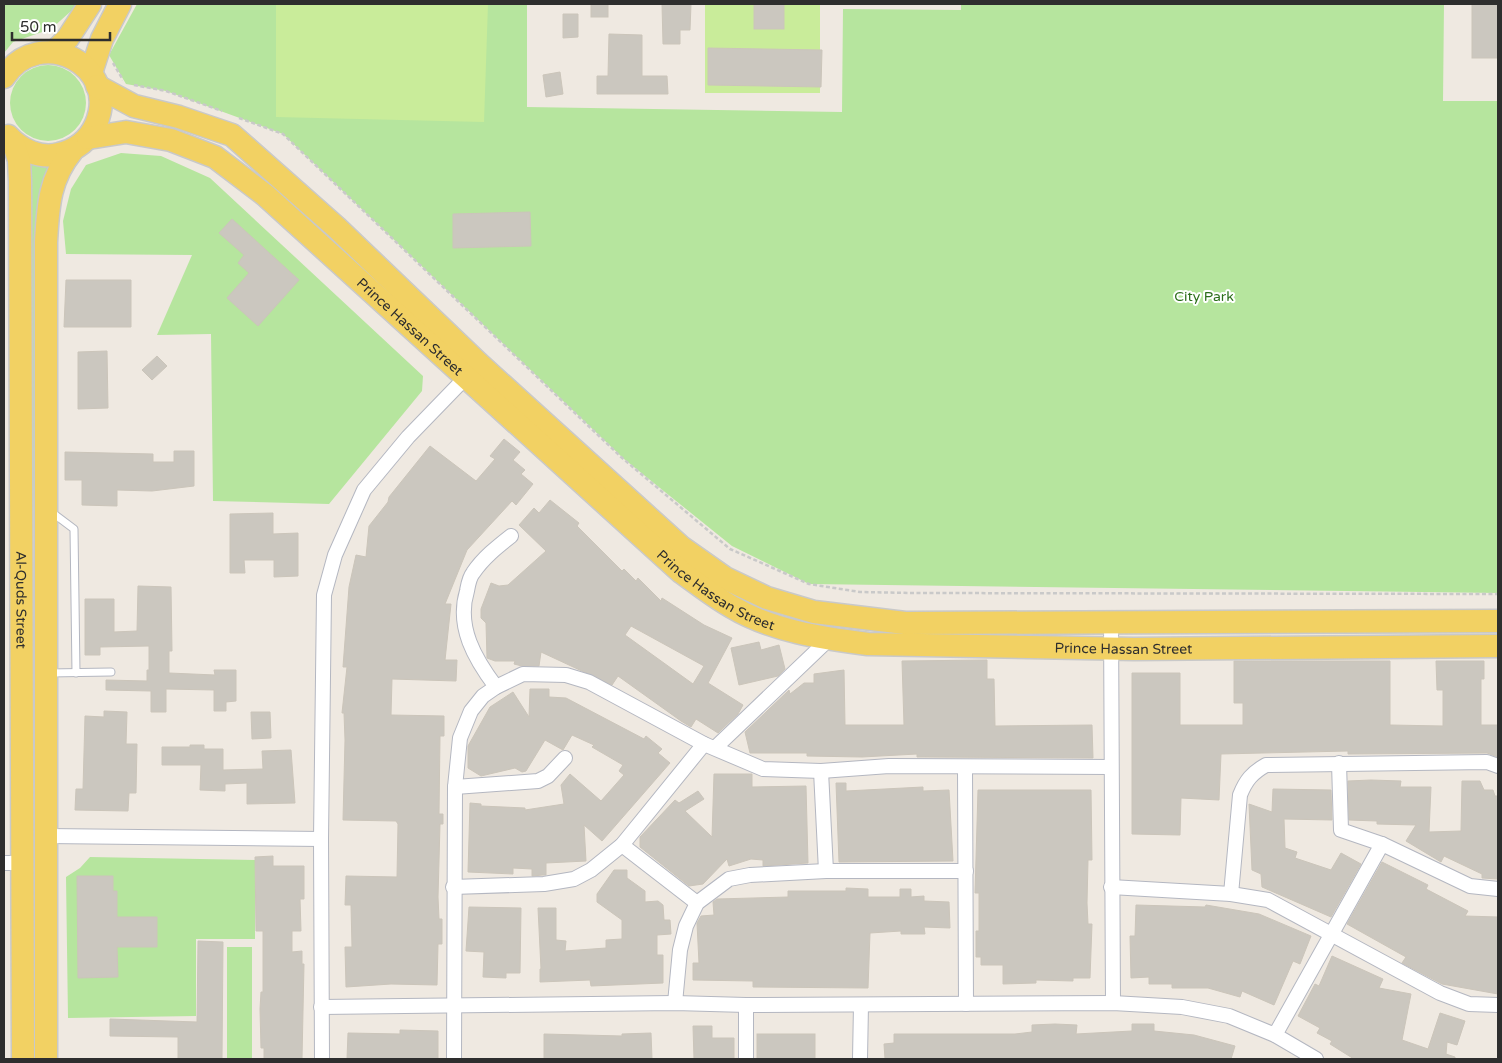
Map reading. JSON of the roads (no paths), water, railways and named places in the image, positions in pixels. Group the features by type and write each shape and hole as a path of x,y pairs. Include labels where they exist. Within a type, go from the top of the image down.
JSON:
{"main road":[{"path":"4,77 18,61 30,55 54,52 68,38 90,4"},
{"path":"94,80 102,39 120,4"},
{"name":"Prince Hassan Street","path":"54,52 68,55 81,63 94,80 134,106 179,117 232,135 336,226 472,370 681,572 732,608 770,625 829,639 868,644 1111,648 1498,646"},
{"name":"Al-Quds Street","path":"46,1059 45,284 48,210 59,167 80,144 98,119 100,97 94,80"},
{"name":"Prince Hassan Street","path":"7,136 26,151 41,155 57,155 80,144 126,132 171,140 214,157 265,194 681,547 725,578 767,598 814,612 905,623 1498,621"},
{"name":"Al-Quds Street","path":"7,136 19,160 20,181 22,558 13,863 23,984 23,1059"},
{"path":"22,558 46,558"},
{"path":"23,984 40,987 46,984"},
{"path":"23,1013 30,1010 46,1013"}],"street":[{"path":"322,1059 321,839 324,595 336,555 364,490 408,438 472,370"},
{"path":"496,687 477,661 469,643 464,623 465,598 471,575 486,557 511,536"},
{"path":"1111,621 1113,1003"},
{"path":"453,887 544,884 574,878 591,870 622,845 710,746 829,639"},
{"path":"454,1059 452,1004 453,887 455,786 460,738 471,711 483,696 496,687 523,674 566,675 589,682 710,746 763,769 821,771 889,766 965,768 1111,767"},
{"path":"455,786 538,781 548,776 565,758"},
{"path":"1231,894 1240,795 1246,780 1266,765 1487,762 1498,766"},
{"path":"1339,763 1341,830 1382,844 1470,886 1498,889"},
{"path":"965,768 966,1004"},
{"path":"821,771 826,871"},
{"path":"46,836 321,839"},
{"path":"1275,1035 1382,844"},
{"path":"622,845 698,903"},
{"path":"675,1003 680,950 686,926 698,903 729,880 750,875 826,871 966,871"},
{"path":"1111,887 1231,894 1268,900 1331,936 1440,993 1469,1004 1498,1005"},
{"path":"322,1007 452,1004 675,1003 861,1005 1113,1003 1182,1007 1219,1014 1275,1035 1316,1059"},
{"path":"746,1005 746,1059"},
{"path":"860,1059 861,1005"}],"lane":[{"path":"46,508 74,529 76,673"},
{"path":"46,674 112,672"}],"park label":[{"name":"City Park","path":"1204,296"}]}
